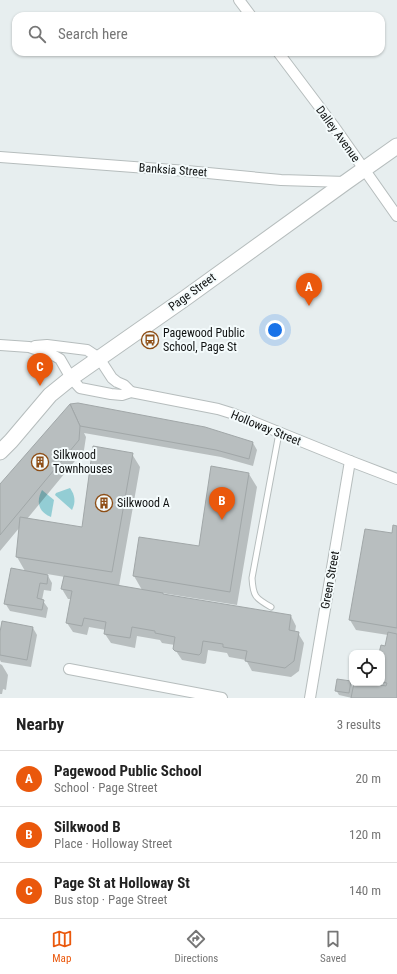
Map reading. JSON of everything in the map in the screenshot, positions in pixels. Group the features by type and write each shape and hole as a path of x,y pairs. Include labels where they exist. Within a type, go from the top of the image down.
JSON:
{"main road":[{"name":"Page Street","path":"0,452 50,395 71,378 397,146"}],"street":[{"path":"239,0 248,12"},
{"name":"Dalley Avenue","path":"281,56 333,125 397,216"},
{"name":"Banksia Street","path":"0,157 187,171 281,180 346,182"},
{"name":"Holloway Street","path":"0,344 29,347 49,353 60,360 71,378 80,388 122,395 131,392 218,409 397,479"},
{"name":"Holloway Street","path":"29,347 47,345 87,350 99,358 112,378 124,385 131,392"},
{"name":"Green Street","path":"310,698 350,461"},
{"path":"69,669 222,698"}],"lane":[{"path":"271,607 258,600 252,591 252,578 279,433"}],"shaded area":[{"path":"70,488 74,499 72,510 55,495 56,493"},
{"path":"42,490 54,500 51,517 43,512 39,506 39,498"}],"building":[{"name":"Silkwood Townhouses","path":"78,403 205,427 253,442 249,459 216,450 80,426 70,404"},
{"name":"Silkwood Townhouses","path":"70,404 80,426 79,440 0,535 0,484"},
{"name":"Silkwood A","path":"93,446 133,453 112,572 16,557 20,517 82,527"},
{"path":"211,466 249,473 230,592 133,576 139,537 199,546"},
{"path":"393,525 397,526 397,628 349,620 365,529 392,533"},
{"path":"11,568 48,575 47,584 40,583 37,598 44,600 42,610 4,604"},
{"path":"64,576 291,615 289,630 299,632 294,661 285,668 245,661 247,651 223,647 223,644 203,641 201,653 199,655 175,651 173,649 175,637 155,633 155,631 132,627 130,638 104,634 106,622 84,618 82,626 66,623 72,591 61,589"},
{"path":"2,621 33,627 27,660 0,655 0,632"},
{"path":"388,632 397,634 397,698 351,698 353,686 386,686 385,650 380,650 381,645 385,646"},
{"path":"337,679 349,681 349,693 335,691"}],"place":[{"name":"Pagewood Public School","path":"309,306"},
{"name":"Pagewood Public School, Page St","path":"150,340"},
{"name":"Page St at Holloway St","path":"40,386"},
{"name":"Silkwood Townhouses","path":"40,462"},
{"name":"Silkwood A","path":"104,503"},
{"name":"Silkwood B","path":"222,520"}]}
